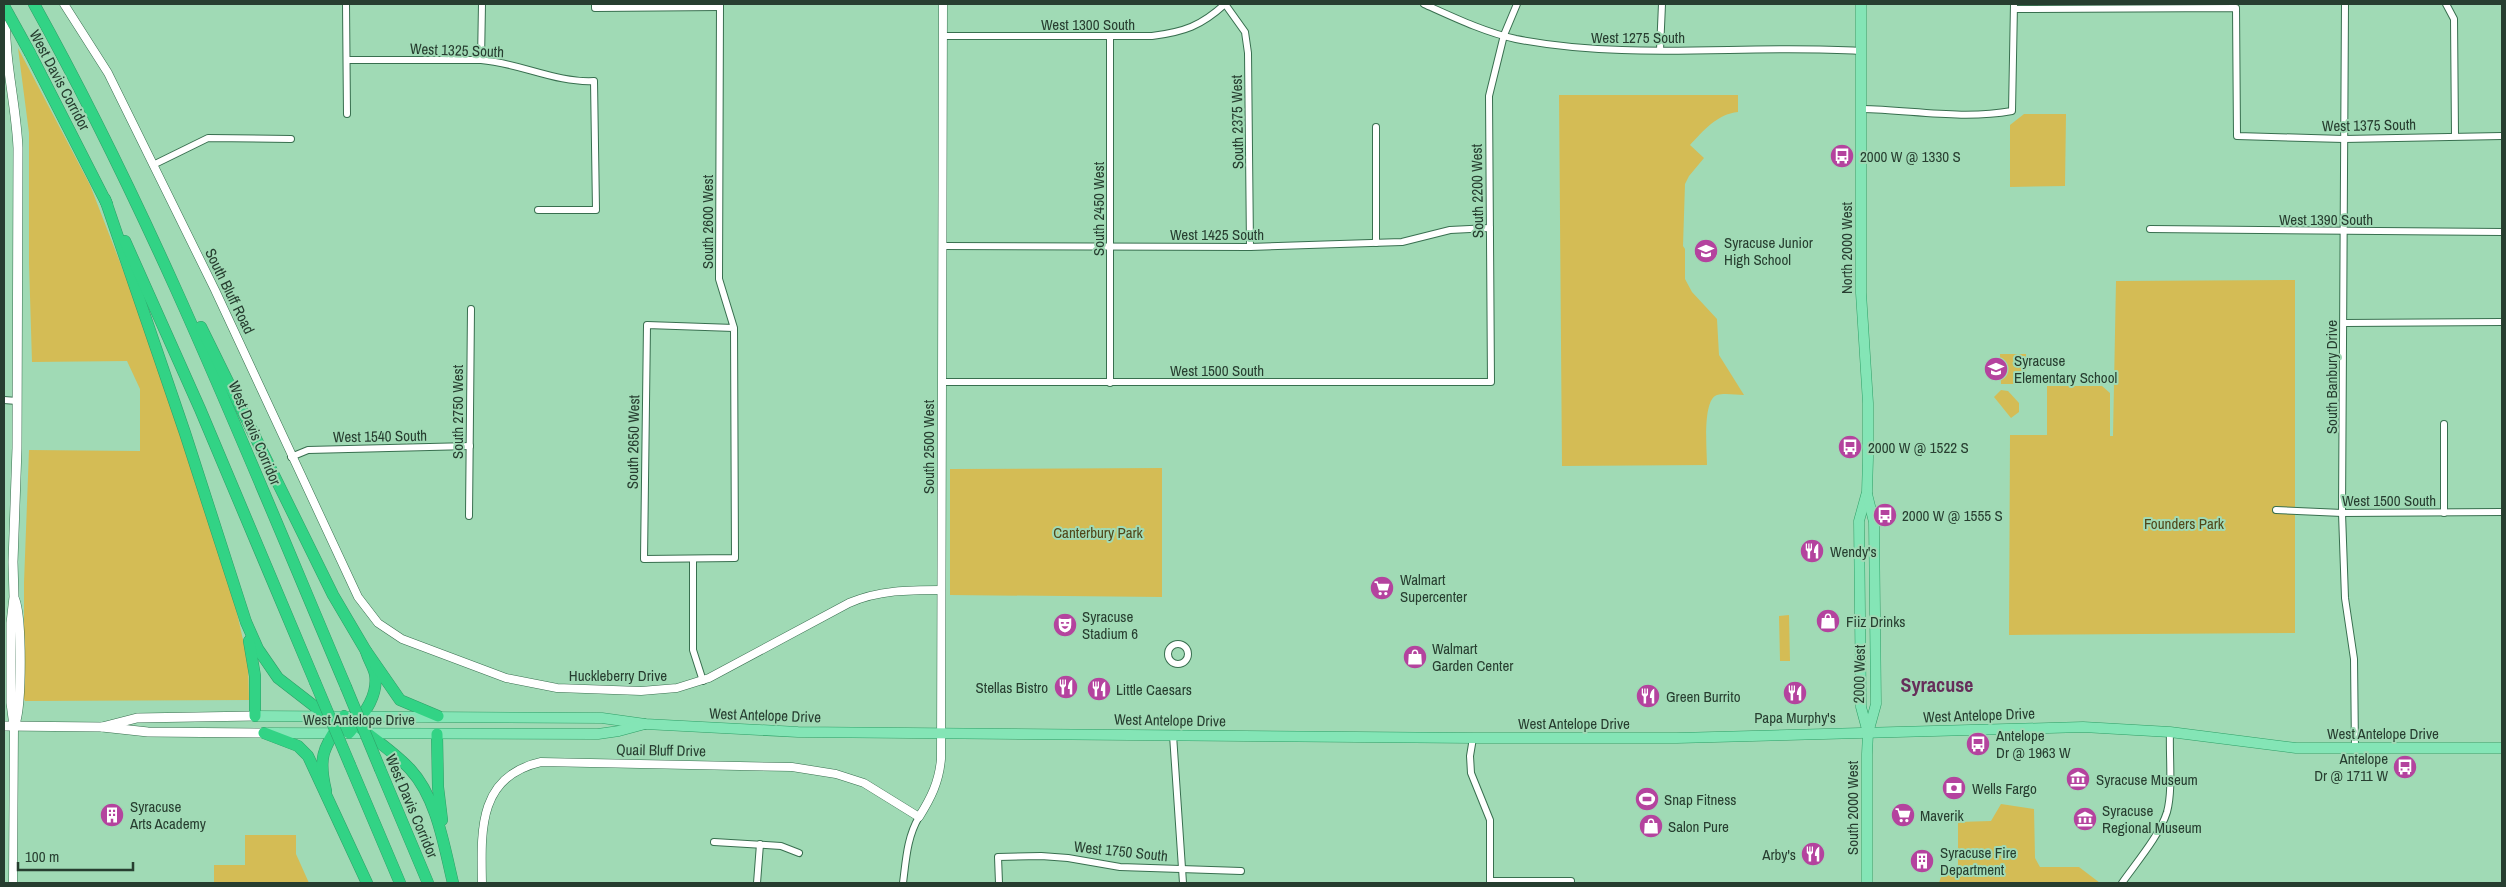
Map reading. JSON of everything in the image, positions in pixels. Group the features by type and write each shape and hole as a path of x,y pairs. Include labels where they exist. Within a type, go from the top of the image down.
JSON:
{"highway":[{"name":"West Davis Corridor","path":"4,6 105,199 143,278 400,883"},
{"name":"West Davis Corridor","path":"36,8 131,193 181,297 428,883"},
{"path":"131,193 150,222 282,495 333,595 366,652 400,700 438,716"},
{"path":"105,199 168,382 246,622 258,649 271,669 287,685 339,725 355,725 404,763 423,786 432,805 450,869"},
{"path":"246,622 254,666 255,716"},
{"path":"355,725 371,701 376,685 375,673 366,652"},
{"path":"326,791 321,764 326,746 339,725"},
{"path":"264,733 298,746 305,752 326,791 367,883"},
{"path":"437,734 439,800 453,883"}],"main road":[{"path":"7,4 6,63 15,110 18,148 17,401 13,562 14,597 11,612 10,700 14,726"},
{"name":"North 2000 West","path":"1861,4 1861,276 1868,403 1867,492"},
{"name":"2000 West","path":"1867,492 1874,522 1876,704 1868,733"},
{"name":"West Antelope Drive","path":"102,727 136,718 328,716"},
{"name":"West Antelope Drive","path":"4,726 102,727 142,732 264,733 438,716 602,718 646,724 779,731 1473,738 1677,738 2083,727 2170,732 2296,748 2355,750 2502,748"},
{"name":"West Antelope Drive","path":"366,734 598,734 646,724"},
{"name":"South 2000 West","path":"1867,883 1868,733"}],"street":[{"name":"South Bluff Road","path":"64,4 108,73 152,165 216,290 291,457 358,597"},
{"path":"346,4 346,114"},
{"path":"481,60 482,4"},
{"name":"South 2500 West","path":"904,883 907,848 912,828 931,798 938,779 941,734 943,4"},
{"name":"West 1300 South","path":"943,36 1152,36 1178,33 1204,22 1225,4"},
{"name":"South 2375 West","path":"1225,4 1245,32 1248,53 1250,247"},
{"name":"West 1275 South","path":"1424,4 1466,22 1504,35 1585,50 1860,51"},
{"name":"South 2200 West","path":"1492,382 1489,96 1504,35 1517,4"},
{"path":"1660,50 1662,4"},
{"name":"South Banbury Drive","path":"2345,4 2342,513 2345,598 2354,659 2355,750"},
{"path":"2446,4 2454,19 2455,135"},
{"path":"595,6 720,6"},
{"name":"South 2600 West","path":"693,559 735,558 734,328 719,279 720,6"},
{"path":"1862,109 1929,114 1998,114 2012,111 2014,6"},
{"name":"West 1375 South","path":"2014,6 2236,8 2237,136 2344,139 2455,135 2502,136"},
{"name":"South 2450 West","path":"1110,36 1110,382"},
{"name":"West 1325 South","path":"347,60 481,60 501,62 575,82 594,81 596,210 538,210"},
{"path":"1376,127 1376,243"},
{"path":"152,165 208,138 291,139"},
{"name":"West 1425 South","path":"942,246 1250,247 1376,243 1402,242 1450,230 1490,228"},
{"name":"West 1390 South","path":"2150,229 2502,232"},
{"name":"South 2750 West","path":"469,516 470,309"},
{"path":"2344,323 2502,322"},
{"name":"South 2650 West","path":"693,559 644,559 647,326 734,328"},
{"name":"West 1500 South","path":"942,382 1492,382"},
{"path":"4,400 17,401"},
{"path":"2444,424 2444,513"},
{"name":"West 1540 South","path":"291,457 308,450 470,446"},
{"name":"West 1500 South","path":"2276,510 2342,513 2502,512"},
{"path":"693,559 693,650 703,681"},
{"name":"Huckleberry Drive","path":"358,597 378,623 402,639 520,682 557,688 647,691 677,688 703,681 858,599 886,592 941,590"},
{"path":"13,883 14,726"},
{"path":"2122,883 2167,813 2169,801 2170,732"},
{"path":"1173,735 1183,883"},
{"path":"1473,738 1470,756 1471,773 1490,820 1490,882 1571,881"},
{"name":"Quail Bluff Drive","path":"482,883 482,834 486,809 492,795 510,775 525,766 541,762 792,767 836,774 864,784 919,817"},
{"path":"714,842 782,846 799,853"},
{"path":"757,883 760,844"},
{"name":"West 1750 South","path":"999,883 998,857 1041,856 1120,867 1240,871"}],"green space":[{"path":"18,48 90,185 140,314 232,591 248,662 249,700 25,701 24,699 24,583 29,450 140,451 140,389 127,361 32,362 29,263 29,133"},
{"path":"1559,95 1738,95 1738,112 1730,113 1717,120 1705,129 1690,145 1704,158 1685,184 1683,246 1685,249 1685,279 1692,292 1717,319 1719,355 1744,395 1720,394 1712,399 1707,416 1707,465 1562,466"},
{"path":"2024,114 2066,114 2065,186 2010,187 2010,125"},
{"name":"Founders Park","path":"2295,280 2295,633 2009,635 2010,435 2047,435 2047,386 2102,386 2110,393 2110,436 2113,436 2116,281"},
{"path":"2000,354 2026,354 2026,384 2001,384"},
{"path":"2001,390 2008,391 2019,403 2019,412 2011,418 1994,397"},
{"name":"Canterbury Park","path":"1162,468 1162,597 950,595 950,469"},
{"path":"1789,615 1790,661 1780,661 1779,616"},
{"path":"2001,804 2034,809 2035,858 2040,867 2079,867 2100,883 1939,883 1944,867 1958,867 1958,822 1991,821"},
{"path":"245,835 296,835 296,854 309,883 214,883 214,865 245,865"}],"place":[{"name":"2000 W @ 1330 S","path":"1842,156"},
{"name":"Syracuse Junior High School","path":"1706,251"},
{"name":"Syracuse Elementary School","path":"1996,369"},
{"name":"2000 W @ 1522 S","path":"1850,447"},
{"name":"2000 W @ 1555 S","path":"1885,515"},
{"name":"Wendy's","path":"1812,551"},
{"name":"Walmart Supercenter","path":"1382,588"},
{"name":"Fiiz Drinks","path":"1828,621"},
{"name":"Syracuse Stadium 6","path":"1065,625"},
{"name":"Walmart Garden Center","path":"1415,657"},
{"name":"Stellas Bistro","path":"1066,687"},
{"name":"Little Caesars","path":"1099,689"},
{"name":"Papa Murphy's","path":"1795,693"},
{"name":"Green Burrito","path":"1648,696"},
{"name":"Antelope Dr @ 1963 W","path":"1978,744"},
{"name":"Antelope Dr @ 1711 W","path":"2405,767"},
{"name":"Syracuse Museum","path":"2078,779"},
{"name":"Wells Fargo","path":"1954,788"},
{"name":"Snap Fitness","path":"1647,799"},
{"name":"Syracuse Arts Academy","path":"112,815"},
{"name":"Maverik","path":"1903,815"},
{"name":"Syracuse Regional Museum","path":"2085,819"},
{"name":"Salon Pure","path":"1651,826"},
{"name":"Arby's","path":"1813,854"},
{"name":"Syracuse Fire Department","path":"1922,861"}],"district":[{"name":"Syracuse","path":"1937,684"}]}
